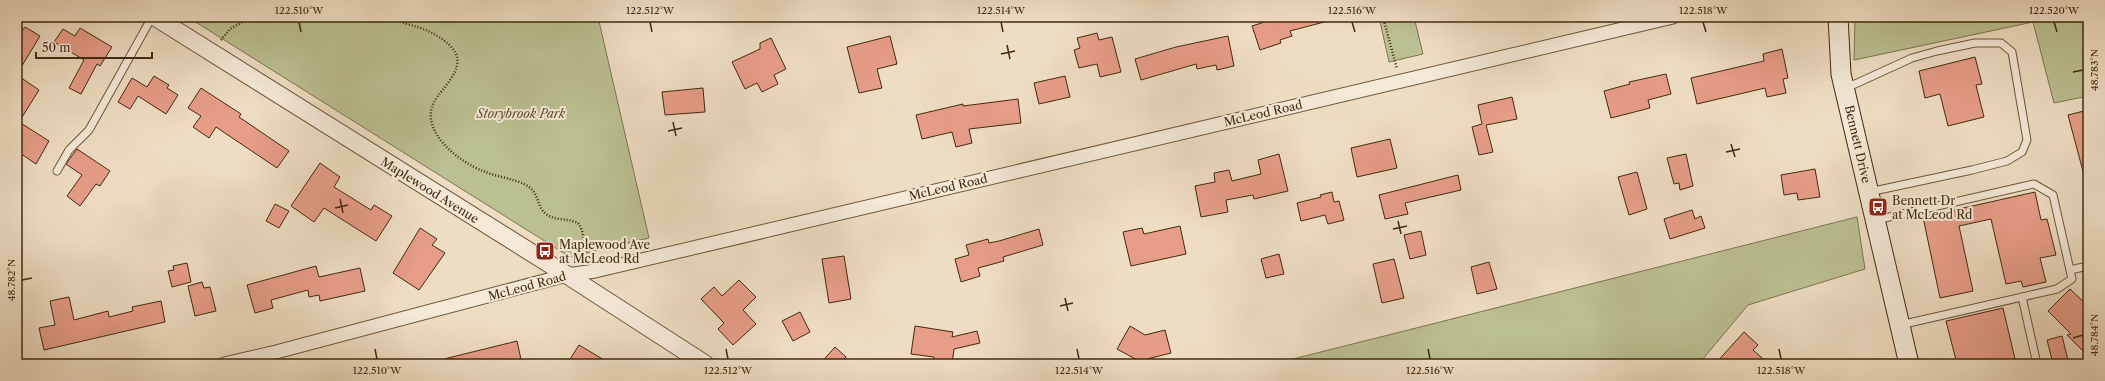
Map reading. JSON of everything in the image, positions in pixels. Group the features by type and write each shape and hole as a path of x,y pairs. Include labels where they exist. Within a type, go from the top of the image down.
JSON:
{"main road":[{"name":"Bennett Drive","path":"1838,17 1841,74 1909,364"}],"street":[{"name":"Maplewood Avenue","path":"153,17 567,275 705,364"},
{"name":"McLeod Road","path":"224,364 277,358 567,275 595,271 1673,17"}],"lane":[{"path":"57,171 68,150 89,130 153,17"},
{"path":"1844,86 1855,84 1912,58 1975,43 2001,43 2012,52 2027,140 2022,152 2007,161 1869,192"},
{"path":"1876,220 2034,184 2053,195 2072,280 2057,289 1900,325"},
{"path":"2070,270 2088,266"},
{"path":"2022,297 2037,364"}],"path":[{"path":"211,54 226,32 251,17"},
{"path":"396,17 405,24 429,32 449,45 456,54 457,61 452,78 435,100 432,108 431,124 440,139 477,169 527,186 537,195 542,209 547,215 578,223 582,232 584,250 595,271"},
{"path":"1383,17 1397,70 1393,83"}],"green space":[{"name":"Storybrook Park","path":"197,17 598,17 649,238 570,257 194,21"},
{"path":"1379,17 1414,17 1423,54 1389,62"},
{"path":"1855,17 2088,17 2088,96 2054,103 2033,22 1854,60"},
{"path":"1857,217 1865,269 1748,305 1702,360 1706,364 1273,364"}],"building":[{"path":"1280,17 1327,17 1328,21 1290,31 1292,36 1280,40 1281,43 1260,50 1252,26"},
{"path":"25,27 40,36 17,74 17,28 22,31"},
{"path":"80,28 112,47 100,66 97,64 81,94 69,88 84,60 54,42 63,29 75,36"},
{"path":"1097,33 1099,40 1112,37 1121,72 1100,77 1097,64 1079,68 1074,50 1080,48 1077,38"},
{"path":"890,36 897,64 877,69 882,88 859,93 847,47"},
{"path":"1228,36 1234,66 1217,70 1216,65 1197,69 1196,64 1141,80 1135,59 1176,47"},
{"path":"771,38 786,69 774,75 778,84 762,92 757,83 745,89 732,62 760,49 760,43"},
{"path":"1782,49 1788,78 1783,79 1786,93 1767,97 1765,88 1697,104 1691,78 1764,61 1763,54"},
{"path":"1975,57 1982,84 1976,85 1984,117 1948,126 1940,94 1925,98 1919,71"},
{"path":"1666,74 1671,94 1648,100 1650,108 1611,118 1604,91 1630,84 1629,82"},
{"path":"17,75 39,90 19,122 49,141 36,164 17,151"},
{"path":"154,76 169,85 167,88 178,95 166,114 138,96 130,109 118,102 132,78 147,87"},
{"path":"1065,76 1070,97 1039,104 1034,83"},
{"path":"201,88 241,114 239,117 289,151 277,168 216,127 209,138 193,127 201,116 188,108"},
{"path":"703,88 705,112 665,115 662,92"},
{"path":"1512,97 1517,119 1486,125 1493,152 1479,155 1472,127 1482,124 1478,105"},
{"path":"1018,99 1021,123 969,129 972,143 956,147 952,132 922,139 916,115 963,104 963,106"},
{"path":"2088,110 2088,175 2084,175 2068,115"},
{"path":"1390,139 1397,168 1357,177 1351,148"},
{"path":"77,149 110,171 100,186 96,184 80,206 67,196 82,175 66,164"},
{"path":"1279,154 1288,191 1254,199 1253,195 1226,200 1228,212 1201,217 1195,186 1215,182 1214,173 1229,170 1232,181 1261,174 1258,160"},
{"path":"1686,154 1693,186 1680,190 1679,183 1674,184 1667,158"},
{"path":"320,163 340,177 334,187 371,210 374,205 392,216 376,241 324,208 314,222 291,206"},
{"path":"1815,169 1820,197 1798,200 1797,193 1784,195 1781,175"},
{"path":"1637,172 1647,209 1629,215 1618,177"},
{"path":"1458,175 1461,190 1405,203 1408,214 1385,219 1379,195"},
{"path":"1332,192 1334,202 1339,201 1344,220 1328,224 1325,215 1301,221 1297,203 1321,197 1320,195"},
{"path":"2035,192 2041,220 2047,219 2056,255 2040,258 2046,282 2023,287 2021,281 2006,284 1991,219 1959,226 1973,291 1940,298 1923,217"},
{"path":"275,204 289,211 279,228 266,221"},
{"path":"1692,210 1695,219 1701,216 1705,228 1670,239 1664,219"},
{"path":"1180,226 1186,254 1131,266 1123,232 1142,228 1144,234"},
{"path":"420,228 437,239 432,245 445,253 419,290 393,273"},
{"path":"1039,229 1043,245 1003,257 1004,261 978,268 980,276 961,282 955,259 969,255 966,245 988,239 989,243 999,241"},
{"path":"1421,231 1426,255 1410,259 1404,235"},
{"path":"1279,254 1284,274 1266,278 1261,259"},
{"path":"844,256 851,299 829,303 822,259"},
{"path":"1394,259 1404,298 1382,303 1373,264"},
{"path":"1489,262 1497,289 1477,294 1471,267"},
{"path":"187,263 191,282 172,287 168,271 174,270 173,266"},
{"path":"316,266 319,277 360,268 365,291 320,301 319,295 309,297 308,290 271,300 273,308 255,313 247,285"},
{"path":"739,280 756,297 743,310 756,324 733,345 718,329 724,323 701,299 714,287 722,296"},
{"path":"202,282 204,288 210,287 216,311 195,316 188,286"},
{"path":"2070,289 2088,306 2088,356 2067,335 2071,334 2048,311"},
{"path":"69,297 74,320 108,311 109,317 133,311 132,307 161,301 165,322 44,350 39,328 55,325 50,301"},
{"path":"2003,308 2015,359 1992,364 1957,364 1946,321"},
{"path":"800,312 810,332 793,341 782,321"},
{"path":"915,326 953,332 952,337 977,331 980,343 954,349 952,364 934,364 934,357 911,354"},
{"path":"1130,326 1145,335 1165,330 1171,353 1139,361 1117,349"},
{"path":"1744,332 1758,345 1753,350 1769,364 1715,364"},
{"path":"2062,336 2069,364 2053,364 2047,340"},
{"path":"517,341 522,364 444,364 444,359"},
{"path":"579,345 611,364 567,364"},
{"path":"835,347 846,357 840,364 820,364"}],"place":[{"name":"Bennett Dr at McLeod Rd","path":"1878,207"},
{"name":"Maplewood Ave at McLeod Rd","path":"545,251"}]}
